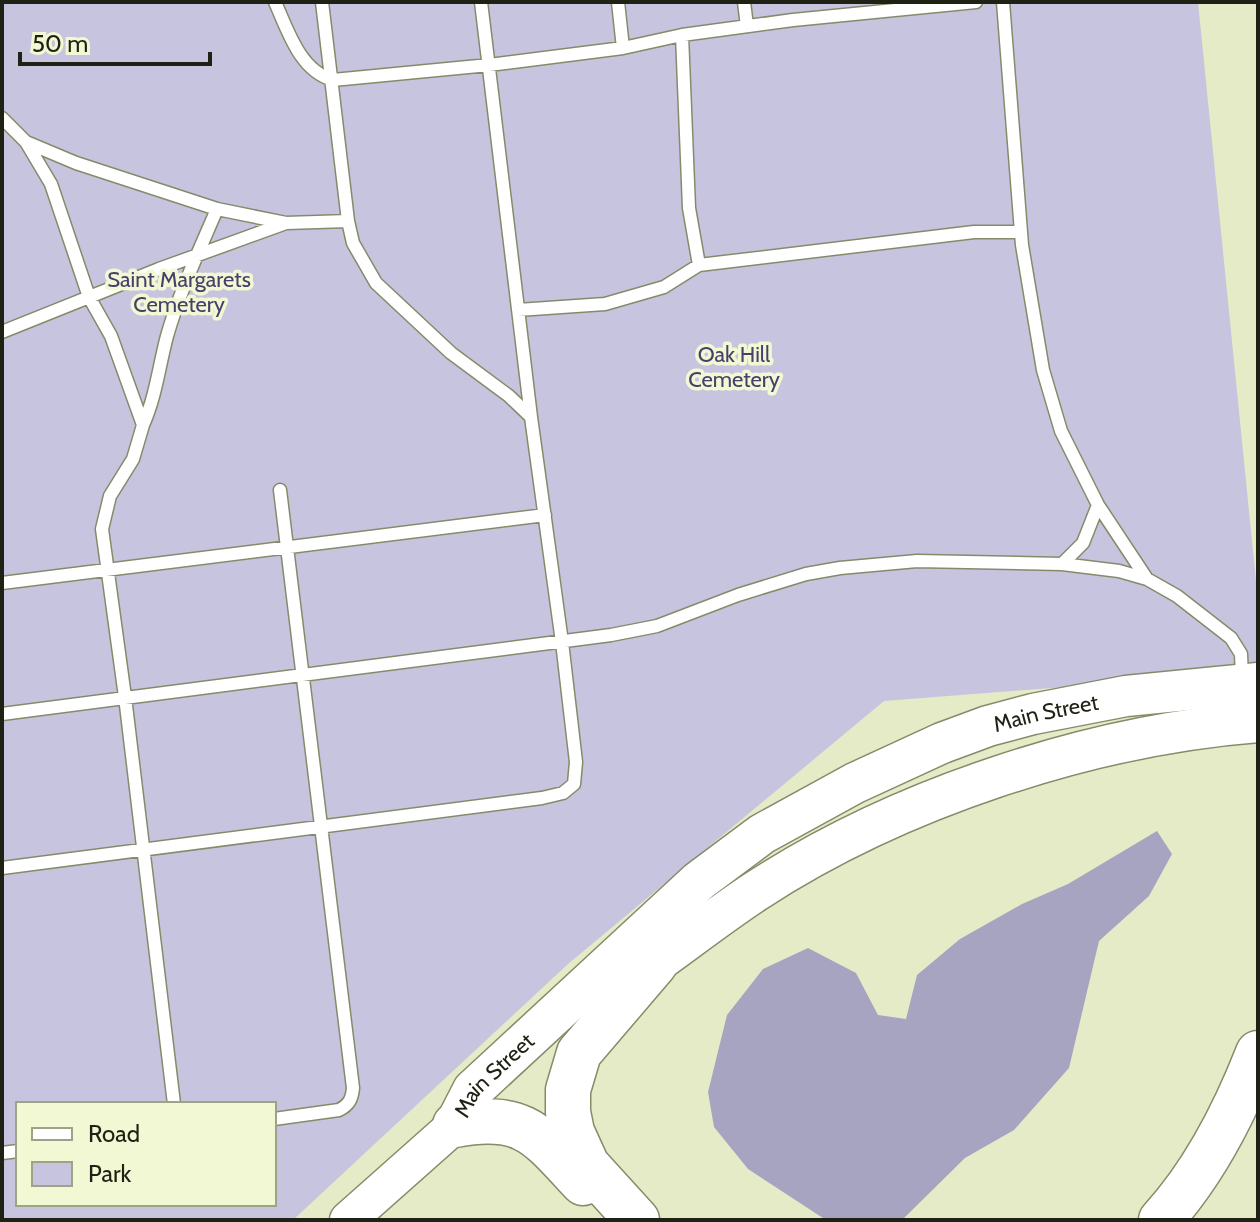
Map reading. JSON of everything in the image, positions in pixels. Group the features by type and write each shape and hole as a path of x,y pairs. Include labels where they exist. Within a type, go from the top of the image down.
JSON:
{"highway":[{"path":"637,1220 587,1165 572,1132 568,1090 579,1053 655,964"},
{"path":"1161,1220 1209,1154 1243,1092 1258,1053"},
{"path":"455,1125 483,1120 509,1122 527,1129 546,1143 617,1220"}],"main road":[{"name":"Main Street","path":"455,1125 473,1090 699,881 762,834 855,783 942,743 988,726 1079,703 1249,703"},
{"name":"Main Street","path":"455,1125 488,1107 601,1001 756,891 877,824 946,796 1076,753 1160,735 1249,703"}],"street":[{"path":"348,1220 455,1125"}],"lane":[{"path":"275,2 308,66 317,75 331,80 489,65 623,48 682,35 747,26 976,2"},
{"path":"322,2 353,243 376,283 451,353 509,396 531,417"},
{"path":"2,868 542,798 563,793 574,784 576,762 562,642 531,417 481,2"},
{"path":"618,2 623,48"},
{"path":"744,2 747,26"},
{"path":"1003,2 1021,232 1029,302 1043,370 1061,431 1098,505 1147,579"},
{"path":"682,35 689,208 699,265"},
{"path":"2,118 26,142 51,184 89,297 111,336 143,425"},
{"path":"26,142 76,163 217,209 286,223 348,221"},
{"path":"174,1102 102,529 110,496 133,459 154,401 170,326 186,276 217,209"},
{"path":"2,332 286,223"},
{"path":"518,310 605,304 664,287 699,265 974,232 1021,232"},
{"path":"276,1119 339,1110 352,1098 353,1088 280,490"},
{"path":"1062,564 1083,543 1098,505"},
{"path":"2,583 545,515"},
{"path":"2,714 562,642 657,626 750,591 806,574 917,561 1062,564 1119,571 1147,579 1177,596 1231,638 1241,654 1249,703"}],"green space":[{"name":"Oak Hill Cemetery","path":"2,2 1198,2 1258,601 1258,672 884,701 568,964 293,1220 2,1220"}],"shaded area":[{"path":"1157,831 1172,854 1149,896 1099,941 1069,1068 1014,1130 965,1158 902,1220 826,1220 748,1169 714,1127 708,1092 727,1015 763,969 808,948 856,973 878,1015 906,1019 917,975 960,939 1022,904 1068,884"}],"park label":[{"name":"Saint Margarets Cemetery","path":"179,292"}]}
